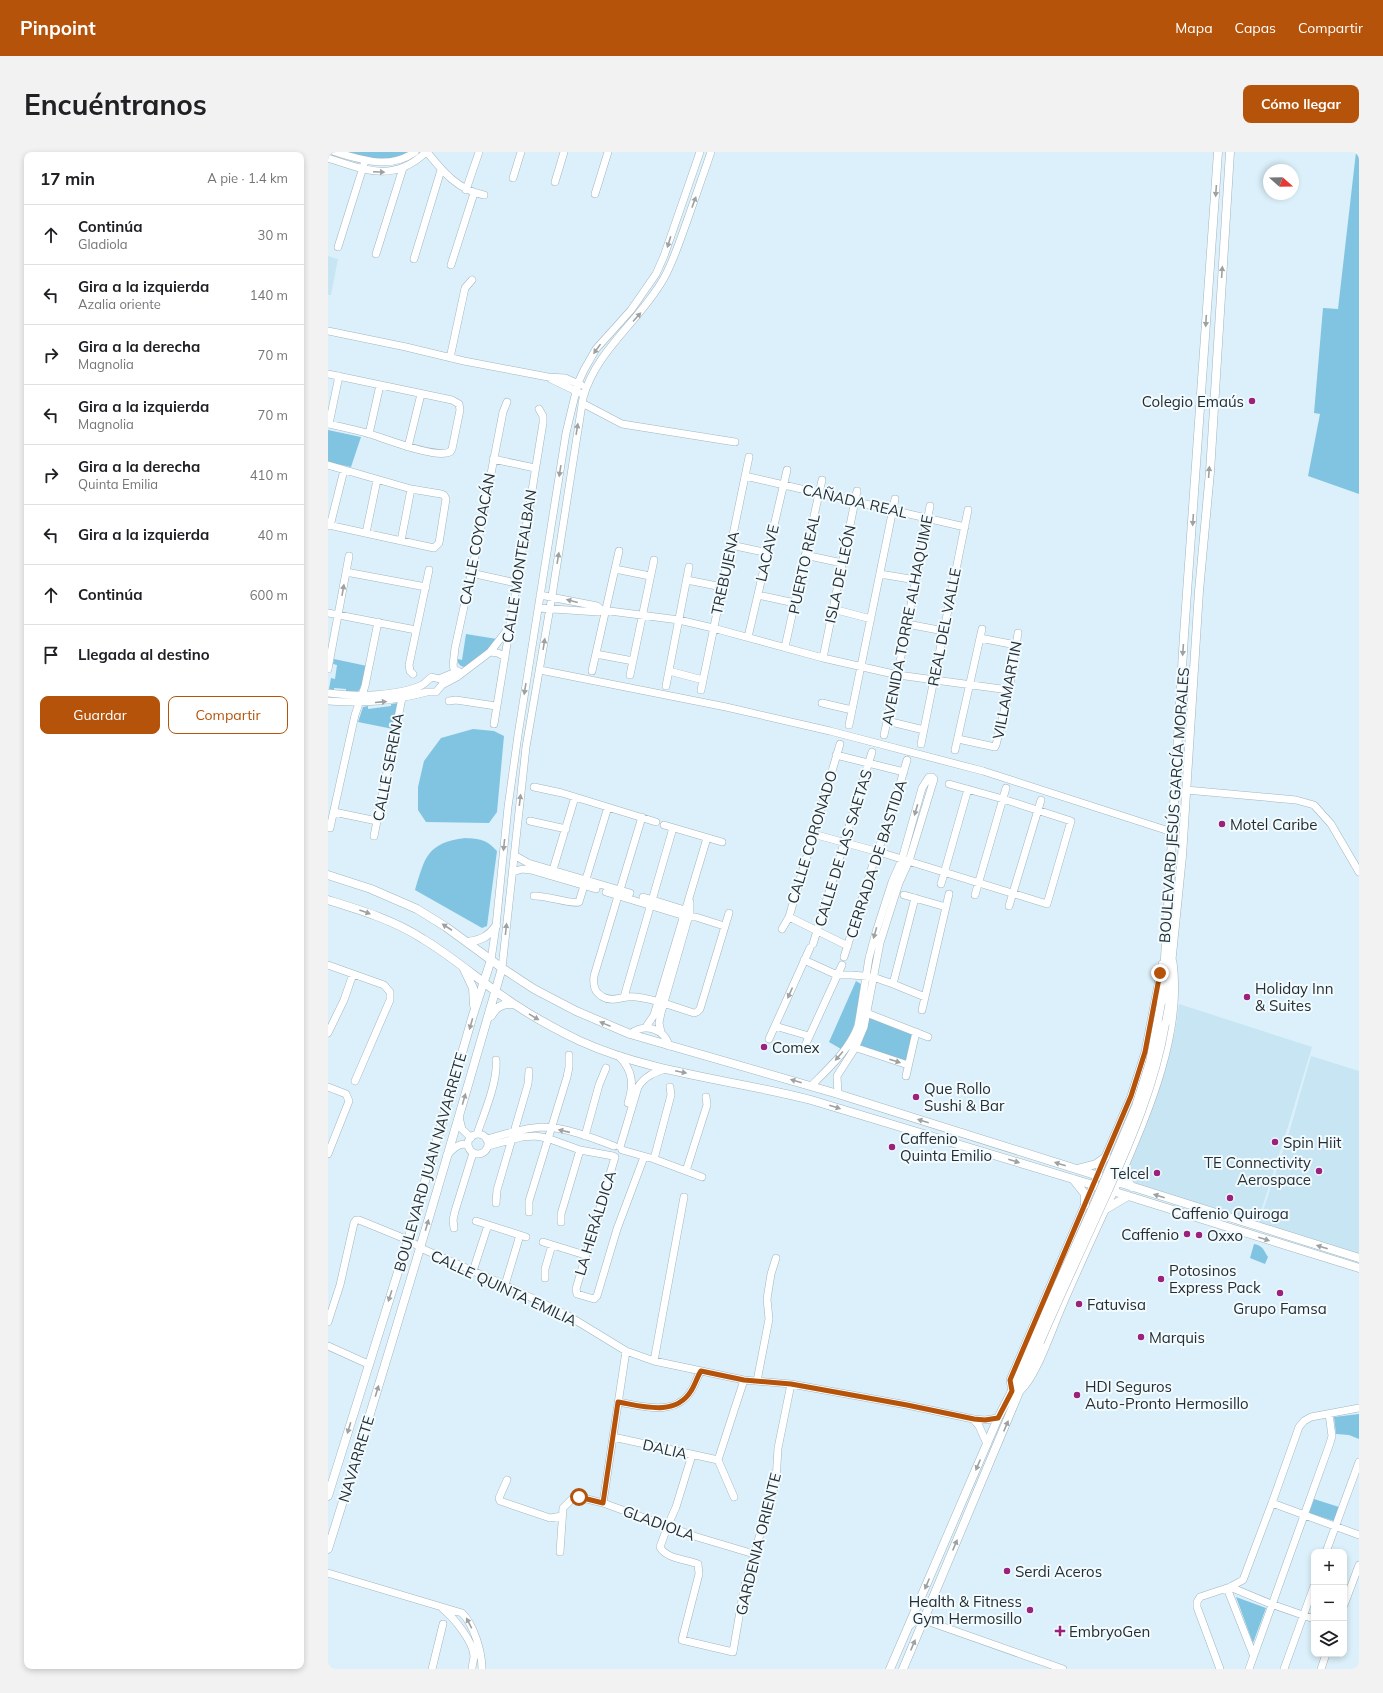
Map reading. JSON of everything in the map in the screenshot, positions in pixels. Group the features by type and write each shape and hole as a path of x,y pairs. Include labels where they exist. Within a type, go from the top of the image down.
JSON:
{"main road":[{"name":"BOULEVARD JESÚS GARCÍA MORALES","path":"903,1669 1021,1390 1037,1341 1136,1106 1154,1044 1164,975 1164,953 1191,539 1218,152"},
{"name":"BOULEVARD JESÚS GARCÍA MORALES","path":"890,1669 998,1418 1037,1341 1118,1168 1142,1110 1153,1076 1165,1024 1173,957 1182,856 1197,619 1206,501 1210,472 1230,152"},
{"path":"1200,421 1204,430 1200,495 1201,499 1206,501"},
{"path":"1191,539 1196,541 1198,548 1194,614 1197,619"},
{"path":"328,875 371,888 417,909 468,942 502,968 534,989 576,1011 630,1034 874,1105 1117,1183 1359,1258"},
{"path":"328,900 377,916 402,927 422,938 462,965 514,1004 537,1019 573,1037 619,1056 666,1069 774,1090 1093,1185 1359,1268"},
{"path":"468,942 483,939 490,935 496,926"},
{"name":"BOULEVARD JUAN NAVARRETE","path":"368,1364 408,1240 491,960"},
{"path":"462,965 473,988 476,1007 484,1004 490,1010"},
{"name":"BOULEVARD JUAN NAVARRETE","path":"384,1370 502,968"},
{"path":"487,1021 502,1004 514,1004"},
{"path":"853,1113 863,1113 882,1118 888,1110"},
{"path":"1077,1169 1096,1164 1106,1157"},
{"path":"1123,1169 1126,1179 1133,1188"},
{"path":"1073,1179 1085,1194 1085,1205"},
{"path":"1106,1208 1128,1196"},
{"name":"NAVARRETE","path":"328,1496 368,1364"},
{"name":"NAVARRETE","path":"328,1549 384,1370"}],"street":[{"path":"335,152 365,161 382,163 401,160 415,152"},
{"path":"328,158 363,169 383,172 402,168 420,158 426,152 452,181 466,190 484,195"},
{"path":"466,190 479,152"},
{"path":"513,178 521,152"},
{"path":"555,182 564,152"},
{"path":"595,194 608,152"},
{"path":"491,960 513,770 566,433 576,391 584,370 596,349 631,310 656,274 664,256 700,152"},
{"path":"502,968 529,728 540,670 585,391 594,369 612,344 644,309 664,278 679,243 711,152"},
{"path":"338,247 365,161"},
{"path":"697,161 707,164"},
{"path":"376,254 402,168"},
{"path":"414,259 441,170"},
{"path":"451,265 474,193"},
{"path":"656,274 664,278"},
{"path":"450,358 465,288 472,280"},
{"path":"328,331 548,378 565,378 578,384 585,391"},
{"path":"328,374 339,376 421,394 452,400 459,404 460,410 450,452 444,454 408,447 369,434 329,424 339,376"},
{"path":"548,378 576,391 585,391"},
{"path":"369,434 380,385"},
{"path":"408,447 421,394"},
{"name":"CALLE COYOACÁN","path":"456,674 453,666 455,648 502,412 507,402"},
{"path":"582,403 622,424 735,442"},
{"name":"CALLE MONTEALBAN","path":"494,724 543,423 543,416 539,409"},
{"name":"TREBUJENA","path":"700,690 749,457"},
{"path":"493,459 535,468"},
{"path":"328,466 344,470 412,490 441,494 446,497 437,546 430,548 329,525 344,470"},
{"name":"LACAVE","path":"748,637 786,470"},
{"name":"CAÑADA REAL","path":"745,476 965,527"},
{"path":"366,533 377,480"},
{"name":"PUERTO REAL","path":"785,648 822,480"},
{"path":"401,541 412,490"},
{"name":"ISLA DE LEÓN","path":"823,658 857,491"},
{"path":"849,725 895,499"},
{"name":"AVENIDA TORRE ALHAQUIME","path":"884,735 898,676 930,506"},
{"name":"REAL DEL VALLE","path":"921,744 968,510"},
{"path":"731,545 768,553"},
{"path":"592,671 604,610 619,551"},
{"path":"805,555 842,563"},
{"path":"328,670 349,556"},
{"path":"630,675 654,560"},
{"path":"666,686 689,567"},
{"path":"615,569 650,576"},
{"path":"414,674 410,671 409,665 429,570"},
{"path":"346,572 426,587"},
{"path":"471,573 516,584"},
{"path":"880,574 916,580"},
{"path":"687,580 722,586"},
{"path":"540,595 552,596 598,606 604,610"},
{"path":"758,595 795,603"},
{"path":"538,608 598,612 604,610 679,620 898,676 1009,690"},
{"path":"833,609 871,619"},
{"path":"328,613 416,630"},
{"path":"330,828 355,715 362,696 378,622"},
{"path":"907,624 944,631"},
{"path":"328,701 360,703 390,701 427,692 436,692 441,682 464,671 490,652 509,628"},
{"path":"955,750 971,685 982,629"},
{"name":"VILLAMARTIN","path":"958,739 995,747 1009,690 1018,633"},
{"path":"980,638 1016,645"},
{"path":"490,652 498,653 505,657"},
{"path":"596,654 633,661"},
{"path":"540,670 726,707 830,732 982,771 1172,832"},
{"path":"669,671 703,680"},
{"path":"328,693 362,696 410,688 424,684 432,677 441,682"},
{"path":"410,688 412,696"},
{"name":"CALLE SERENA","path":"374,836 402,698"},
{"path":"448,701 456,700 496,706"},
{"path":"822,703 852,710"},
{"path":"888,721 924,730"},
{"name":"CALLE CORONADO","path":"782,930 789,916 840,744"},
{"name":"CALLE DE LAS SAETAS","path":"804,960 818,931 872,752"},
{"path":"836,755 904,772"},
{"name":"CERRADA DE BASTIDA","path":"837,975 848,946 873,864 879,852 907,760"},
{"path":"513,770 523,772"},
{"path":"838,1094 837,1076 864,1027 864,1012 869,977 906,860 934,779 932,777 928,777 922,788 906,860"},
{"path":"813,834 906,860 1045,904 1049,902 1071,821 1003,798 949,784"},
{"path":"534,786 656,822"},
{"path":"975,895 1006,788"},
{"path":"941,884 968,789"},
{"path":"1186,790 1296,800 1314,805 1331,824 1359,872"},
{"path":"552,873 575,797"},
{"path":"1009,906 1041,800"},
{"path":"534,896 549,897 577,903 581,898 586,883 608,807"},
{"path":"334,812 377,821"},
{"path":"642,817 593,982 597,993 604,998 613,1000 624,996 635,996 661,1002 692,1012 699,1011 729,913"},
{"path":"530,821 566,829"},
{"path":"664,825 722,842"},
{"path":"624,996 673,828"},
{"path":"646,1027 653,1019 661,1002 688,914 690,900 707,838"},
{"path":"514,855 528,866 724,926"},
{"path":"512,872 528,866"},
{"path":"586,883 596,889"},
{"path":"606,892 630,893"},
{"path":"922,1010 950,894"},
{"path":"904,895 946,907"},
{"path":"643,897 651,903"},
{"path":"893,984 915,898"},
{"path":"789,916 848,946"},
{"path":"1012,1391 1010,1380 1131,1096 1145,1052 1164,953"},
{"path":"1021,1390 1027,1384 1035,1369 1097,1227 1114,1192 1155,1090 1167,1045 1174,1008 1175,973 1173,957"},
{"path":"769,1039 804,960 837,975 869,977 893,984 925,997"},
{"path":"328,965 384,985 390,992 390,1000 355,1081"},
{"path":"328,1033 344,1000 353,974"},
{"path":"804,1048 837,975"},
{"path":"661,1002 661,1032"},
{"path":"864,1012 928,1037"},
{"path":"775,1026 809,1036"},
{"path":"630,1034 640,1028 654,1028 661,1032 666,1038 669,1046"},
{"path":"906,1076 916,1032"},
{"path":"852,1047 908,1065"},
{"path":"811,1086 852,1047"},
{"path":"529,1212 529,1201 568,1072 569,1055"},
{"path":"618,1147 631,1095 632,1082 628,1068 619,1056"},
{"path":"454,1228 453,1220 455,1211 473,1153 472,1139 494,1081 496,1060"},
{"path":"585,1136 599,1085 606,1068"},
{"path":"618,1147 640,1084 649,1076 666,1069"},
{"path":"496,1203 497,1190 528,1084 529,1071"},
{"path":"632,1082 640,1084"},
{"path":"328,1087 348,1096 349,1101 328,1154"},
{"path":"654,1159 671,1095 670,1087"},
{"path":"686,1171 707,1105 706,1097"},
{"path":"459,1117 462,1129 472,1139"},
{"path":"473,1153 482,1154 488,1143 515,1132 531,1128 550,1128 585,1136 702,1177"},
{"path":"447,1156 457,1146 483,1135 488,1143"},
{"path":"488,1143 530,1136 547,1138 580,1150 614,1157"},
{"path":"1113,1141 1113,1145 1117,1150 1126,1152 1132,1150"},
{"name":"LA HERÁLDICA","path":"618,1147 611,1149 614,1157 585,1255 576,1289 577,1294 594,1299 597,1296 617,1229 644,1157"},
{"path":"561,1222 561,1214 580,1150"},
{"path":"654,1361 684,1198"},
{"path":"1080,1216 1087,1213 1095,1216 1097,1227"},
{"name":"CALLE QUINTA EMILIA","path":"328,1322 340,1285 354,1223 356,1220 359,1220 408,1240 421,1248 505,1285 567,1315 626,1351 654,1361 744,1380 791,1384 974,1419 985,1420 998,1418"},
{"path":"476,1221 523,1236 505,1285"},
{"path":"472,1271 488,1225"},
{"path":"543,1242 585,1255"},
{"path":"545,1278 545,1269 552,1245"},
{"path":"757,1381 769,1320 767,1299 769,1286 776,1258"},
{"path":"328,1346 368,1364"},
{"path":"603,1503 626,1351"},
{"path":"618,1402 658,1409 669,1407 680,1401 690,1392 701,1371"},
{"path":"734,1497 718,1460 744,1380"},
{"name":"GARDENIA ORIENTE","path":"668,1525 660,1547 662,1552 667,1555 692,1561 698,1564 699,1568 699,1574 682,1640 733,1652 744,1588 776,1481 778,1448 791,1384"},
{"path":"1220,1669 1196,1607 1197,1602 1200,1597 1229,1588 1239,1583 1246,1575 1299,1427 1304,1421 1310,1417 1359,1408"},
{"path":"1248,1669 1332,1436 1329,1414"},
{"path":"974,1419 979,1426 987,1444"},
{"name":"DALIA","path":"613,1437 718,1460"},
{"path":"668,1525 676,1507 692,1455"},
{"path":"1327,1549 1359,1462"},
{"path":"507,1480 500,1500 550,1518 562,1516"},
{"name":"GLADIOLA","path":"560,1552 563,1508 573,1498 579,1497 603,1503 668,1525 697,1537 754,1554"},
{"path":"1272,1503 1359,1535"},
{"path":"1347,1597 1359,1565"},
{"path":"328,1573 443,1609 462,1613 470,1622 477,1655 482,1669"},
{"path":"1229,1588 1311,1618"},
{"path":"1229,1588 1253,1654"},
{"path":"1284,1669 1311,1595"},
{"path":"443,1609 457,1621 477,1655"},
{"path":"909,1626 915,1621 924,1620 1063,1669"},
{"path":"432,1669 443,1624"},
{"path":"472,1669 477,1655"},
{"path":"1321,1669 1325,1657"}],"shaded area":[{"path":"350,152 411,152 386,161 350,154"},
{"path":"1356,152 1359,152 1359,494 1308,476 1320,414 1314,413 1323,308 1338,309"},
{"path":"328,256 338,259 331,295 328,295"},
{"path":"328,430 361,437 351,467 328,462"},
{"path":"466,634 497,639 488,649 466,667 463,667 458,663 458,659 462,660"},
{"path":"334,659 367,666 362,684 356,693 346,692 346,689 334,688 334,691 329,689 331,678 335,679 337,665 333,664"},
{"path":"398,703 393,729 358,722 363,707 368,706 368,709 391,706 391,704"},
{"path":"473,729 494,731 504,736 497,812 489,823 426,822 418,810 418,787 424,761 441,738"},
{"path":"465,838 482,840 497,851 487,926 482,928 415,890 425,860 435,848 452,840"},
{"path":"856,981 861,984 856,1019 846,1043 841,1049 829,1042"},
{"path":"1179,1004 1312,1047 1257,1223 1129,1182 1127,1166 1158,1089 1175,1032"},
{"path":"870,1017 912,1034 906,1061 860,1047"},
{"name":"TE Connectivity Aerospace","path":"1311,1056 1359,1071 1359,1255 1259,1223 1289,1133"},
{"path":"1254,1244 1262,1247 1268,1257 1265,1264 1250,1258"},
{"path":"1359,1414 1359,1439 1349,1435 1336,1434 1334,1417"},
{"path":"1314,1499 1339,1507 1334,1521 1309,1513"},
{"path":"1236,1597 1266,1608 1253,1643"}],"place":[{"name":"Colegio Emaús","path":"1252,401"},
{"name":"Motel Caribe","path":"1222,824"},
{"name":"Holiday Inn & Suites","path":"1247,997"},
{"name":"Comex","path":"764,1047"},
{"name":"Que Rollo Sushi & Bar","path":"916,1097"},
{"name":"Spin Hiit","path":"1275,1142"},
{"name":"Caffenio Quinta Emilio","path":"892,1147"},
{"name":"TE Connectivity Aerospace","path":"1319,1171"},
{"name":"Telcel","path":"1157,1173"},
{"name":"Caffenio Quiroga","path":"1230,1198"},
{"name":"Caffenio","path":"1187,1234"},
{"name":"Oxxo","path":"1199,1235"},
{"name":"Potosinos Express Pack","path":"1161,1279"},
{"name":"Grupo Famsa","path":"1280,1293"},
{"name":"Fatuvisa","path":"1079,1304"},
{"name":"Marquis","path":"1141,1337"},
{"name":"HDI Seguros Auto-Pronto Hermosillo","path":"1077,1395"},
{"name":"Serdi Aceros","path":"1007,1571"},
{"name":"Health & Fitness Gym Hermosillo","path":"1030,1610"},
{"name":"EmbryoGen","path":"1060,1631"}],"route":[{"path":"579,1497 603,1503 618,1402 658,1409 669,1407 680,1401 690,1392 701,1371 744,1380 791,1384 974,1419 985,1420 998,1418 1012,1391 1010,1380 1131,1096 1149,1038 1160,973"}]}
